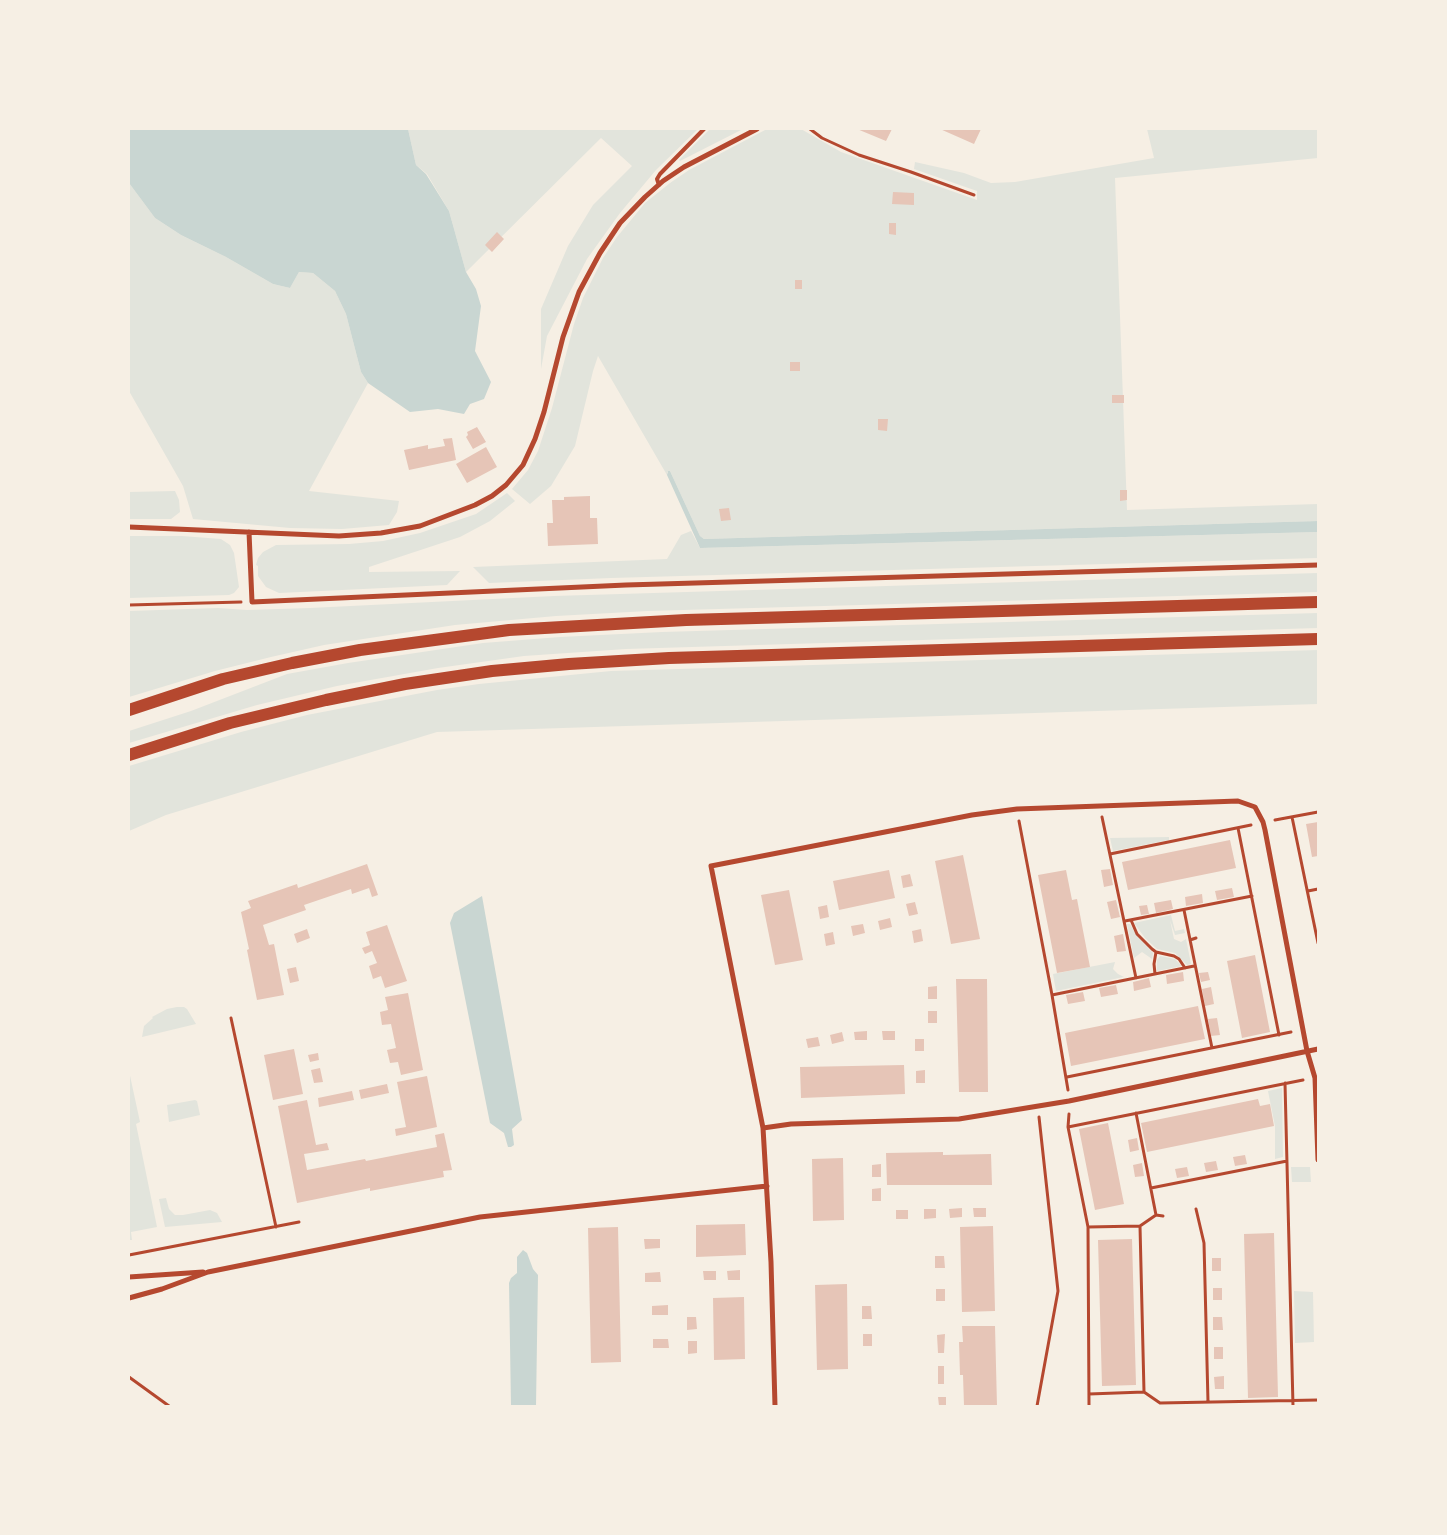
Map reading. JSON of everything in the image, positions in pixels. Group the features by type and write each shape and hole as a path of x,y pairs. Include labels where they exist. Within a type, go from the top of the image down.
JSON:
{"main road":[{"path":"129,710 223,679 292,663 360,650 509,630 686,620 1318,602"},
{"path":"129,755 230,723 326,700 405,684 492,671 669,658 1318,639"}],"street":[{"path":"129,527 339,536 381,533 420,526 475,506 492,496 506,485 523,465 535,439 544,412 563,337 578,292 620,223 645,197 684,167 757,129"},
{"path":"249,532 252,602 626,585 1318,566"},
{"path":"775,1406 771,1262 763,1128 711,866 1016,809 1100,808 1238,802 1255,808 1263,822 1307,1051 1316,1078 1318,1160"},
{"path":"763,1128 791,1124 960,1119 1038,1106 1318,1049"},
{"path":"129,1277 208,1272 480,1217 767,1186"},
{"path":"129,1298 162,1290 208,1272"}],"lane":[{"path":"659,185 657,179 660,174 704,129"}],"path":[{"path":"810,129 822,138 859,155 974,195"},
{"path":"129,605 252,602"},
{"path":"1100,808 1136,978"},
{"path":"1110,854 1318,812"},
{"path":"1292,817 1318,943"},
{"path":"1238,828 1279,1034"},
{"path":"1308,891 1318,889"},
{"path":"1124,922 1252,896"},
{"path":"1184,910 1212,1048"},
{"path":"1131,920 1137,934 1156,952 1174,956 1179,959 1185,968"},
{"path":"1190,940 1196,938"},
{"path":"1155,974 1156,952"},
{"path":"1052,995 1194,966"},
{"path":"231,1018 276,1227"},
{"path":"1067,1077 1303,1030"},
{"path":"1068,1127 1316,1078"},
{"path":"1285,1083 1293,1406"},
{"path":"1037,1406 1058,1291 1038,1106"},
{"path":"1136,1113 1156,1214"},
{"path":"1151,1188 1287,1161"},
{"path":"1196,1209 1204,1243 1208,1402"},
{"path":"1156,1214 1164,1216"},
{"path":"1088,1227 1140,1226 1156,1214"},
{"path":"129,1255 299,1222"},
{"path":"1140,1226 1144,1392"},
{"path":"129,1377 169,1406"},
{"path":"1089,1394 1144,1392 1160,1405 1318,1400"}],"shaded area":[{"path":"129,129 408,129 416,165 426,174 449,211 466,272 476,289 481,306 475,351 491,382 484,399 470,404 464,414 438,409 410,412 368,383 361,372 346,314 335,291 313,273 299,272 290,288 273,284 226,257 181,235 155,218 129,183"},
{"path":"408,129 698,129 656,170 620,213 587,259 547,336 541,369 541,309 568,246 593,205 632,166 601,138 466,272 449,211 427,174 416,165"},
{"path":"710,129 743,129 680,161 679,160"},
{"path":"767,129 801,129 841,152 977,200 977,191 914,169 915,162 964,173 991,183 1015,182 1154,158 1147,129 1318,129 1318,158 1115,178 1127,510 1318,504 1318,521 704,539 700,536 670,471 667,472 667,475 598,356 575,446 551,486 530,504 512,489 528,470 538,451 552,408 574,324 583,298 603,258 617,237 645,203 670,183 689,170"},
{"path":"129,183 155,218 181,235 226,257 273,284 290,288 299,272 313,273 335,291 346,314 361,372 368,383 309,491 399,501 397,512 389,525 342,529 290,528 193,519 183,486 129,391"},
{"path":"668,471 670,471 700,536 704,539 1318,521 1318,532 700,548 667,475"},
{"path":"175,491 179,500 180,512 171,519 129,519 129,492"},
{"path":"507,493 515,501 490,521 460,537 369,567 369,572 460,571 447,585 279,593 266,587 258,576 258,566 256,565 258,558 263,552 276,545 349,544 383,541 420,533 476,514"},
{"path":"691,531 700,548 1318,532 1318,558 489,583 473,567 667,559 681,535"},
{"path":"129,536 182,536 221,539 230,545 234,553 239,587 234,593 229,595 129,598"},
{"path":"1318,573 1318,592 648,611 556,616 455,625 324,645 215,671 129,697 129,611 218,608 247,610 310,608 554,596"},
{"path":"1318,613 1318,628 626,649 524,656 438,668 337,686 257,705 129,743 129,731 191,711 287,674 483,643 662,632"},
{"path":"1318,650 1318,704 437,732 166,815 129,831 129,766 241,732 307,715 437,690 611,671"},
{"path":"1169,837 1169,840 1113,851 1110,838"},
{"path":"482,896 522,1120 512,1129 514,1145 511,1147 508,1147 504,1133 490,1123 450,923 454,913"},
{"path":"1171,915 1175,931 1184,929 1185,933 1175,935 1170,920 1174,939 1181,942 1186,939 1191,964 1187,965 1175,953 1157,949 1145,938 1134,923"},
{"path":"1127,924 1130,924 1137,936 1153,953 1152,959 1142,952 1134,958"},
{"path":"1160,956 1175,959 1182,966 1157,971 1157,960"},
{"path":"1115,962 1113,969 1124,977 1056,991 1053,974"},
{"path":"177,1007 187,1009 196,1024 142,1037 144,1026 152,1017 167,1009"},
{"path":"129,1071 140,1122 136,1124 157,1227 131,1232 132,1240 129,1240"},
{"path":"1282,1088 1283,1157 1275,1159 1275,1126 1268,1091"},
{"path":"197,1101 200,1115 169,1122 167,1105"},
{"path":"1291,1167 1310,1167 1311,1182 1292,1182"},
{"path":"166,1198 169,1209 175,1215 210,1210 217,1213 222,1222 165,1227 159,1199"},
{"path":"523,1250 527,1253 533,1269 538,1275 536,1406 511,1406 509,1283 511,1278 517,1273 517,1257"},
{"path":"1294,1291 1313,1292 1314,1342 1295,1343"}],"building":[{"path":"857,129 892,129 886,141"},
{"path":"940,129 981,129 974,144"},
{"path":"893,192 914,193 914,205 892,204"},
{"path":"889,223 896,223 896,235 889,234"},
{"path":"497,232 504,239 492,252 485,245"},
{"path":"795,280 802,280 802,289 795,289"},
{"path":"790,362 800,362 800,371 790,371"},
{"path":"1112,395 1124,395 1124,403 1112,403"},
{"path":"878,419 888,419 887,431 878,430"},
{"path":"477,427 486,442 473,449 466,437 468,435 467,432"},
{"path":"452,438 456,460 409,470 404,450 428,445 428,449 445,446 443,439"},
{"path":"486,447 497,467 467,483 456,464"},
{"path":"1120,490 1127,490 1127,500 1120,501"},
{"path":"590,496 590,518 597,518 598,544 548,546 547,523 553,523 552,500 564,500 564,497"},
{"path":"729,508 731,520 721,521 719,509"},
{"path":"1318,822 1318,856 1312,857 1306,824"},
{"path":"1230,840 1236,868 1128,890 1122,862"},
{"path":"963,855 980,939 951,944 935,861"},
{"path":"367,864 378,895 372,897 369,888 352,894 351,889 304,905 306,910 263,925 269,945 274,944 284,995 257,1000 241,912 251,908 248,901 297,884 298,888"},
{"path":"1110,869 1113,885 1104,887 1101,870"},
{"path":"889,870 895,898 839,910 833,881"},
{"path":"1066,870 1072,900 1077,899 1090,967 1057,973 1038,875"},
{"path":"910,874 913,886 903,888 901,876"},
{"path":"1232,888 1234,897 1217,900 1215,891"},
{"path":"789,890 803,960 775,965 761,895"},
{"path":"1202,894 1203,903 1186,906 1185,897"},
{"path":"1116,900 1120,917 1111,919 1107,902"},
{"path":"1171,900 1173,909 1156,913 1154,903"},
{"path":"915,902 918,914 909,916 906,904"},
{"path":"827,905 829,917 820,919 818,907"},
{"path":"1147,905 1149,914 1141,915 1139,906"},
{"path":"890,918 892,927 880,930 878,921"},
{"path":"863,924 865,933 853,936 851,926"},
{"path":"387,925 407,981 385,988 381,976 373,979 369,966 377,963 372,951 365,954 362,948 370,945 366,932"},
{"path":"307,929 310,938 297,943 294,934"},
{"path":"921,929 923,941 914,943 912,931"},
{"path":"833,932 835,944 826,946 824,934"},
{"path":"1123,934 1126,951 1117,952 1114,936"},
{"path":"1255,955 1270,1032 1242,1038 1227,961"},
{"path":"296,967 299,981 290,983 287,969"},
{"path":"1183,972 1184,981 1167,984 1166,975"},
{"path":"1208,972 1210,980 1201,982 1199,973"},
{"path":"1149,978 1151,987 1134,991 1133,982"},
{"path":"956,979 987,979 988,1092 959,1092"},
{"path":"1116,985 1118,994 1101,997 1099,988"},
{"path":"937,986 937,999 928,999 928,987"},
{"path":"1211,987 1214,1004 1205,1006 1202,989"},
{"path":"1083,992 1085,1001 1068,1004 1066,995"},
{"path":"408,993 423,1070 401,1075 398,1062 390,1063 387,1050 396,1048 391,1024 382,1025 380,1012 388,1010 385,997"},
{"path":"1198,1006 1205,1039 1071,1066 1065,1033"},
{"path":"928,1011 937,1011 937,1023 928,1023"},
{"path":"1217,1018 1220,1035 1211,1036 1208,1019"},
{"path":"867,1031 867,1040 855,1040 854,1032"},
{"path":"882,1031 895,1031 895,1040 883,1040"},
{"path":"842,1032 844,1041 832,1044 830,1035"},
{"path":"818,1037 820,1046 808,1048 806,1039"},
{"path":"915,1039 924,1039 924,1051 915,1051"},
{"path":"294,1049 303,1094 273,1100 264,1055"},
{"path":"318,1053 319,1060 310,1062 308,1055"},
{"path":"904,1065 905,1094 801,1098 800,1067"},
{"path":"320,1068 323,1082 314,1083 311,1070"},
{"path":"925,1070 925,1083 916,1083 916,1071"},
{"path":"427,1076 437,1127 396,1136 395,1129 406,1127 397,1082"},
{"path":"387,1084 389,1093 361,1099 359,1090"},
{"path":"352,1091 354,1100 319,1107 318,1098"},
{"path":"1258,1099 1260,1106 1270,1104 1274,1126 1147,1152 1141,1123"},
{"path":"307,1100 316,1145 327,1143 329,1150 304,1154 307,1170 437,1147 435,1135 444,1133 452,1170 443,1171 444,1177 370,1191 370,1188 297,1203 278,1106"},
{"path":"1108,1123 1124,1204 1095,1210 1079,1129"},
{"path":"1137,1138 1139,1150 1130,1152 1128,1140"},
{"path":"943,1152 943,1155 991,1154 992,1185 887,1185 886,1153"},
{"path":"1245,1155 1247,1164 1235,1166 1233,1157"},
{"path":"843,1158 844,1220 813,1221 812,1159"},
{"path":"1216,1161 1218,1170 1206,1172 1204,1163"},
{"path":"1142,1163 1144,1176 1135,1177 1133,1165"},
{"path":"881,1164 881,1177 872,1177 872,1165"},
{"path":"1187,1167 1189,1176 1177,1178 1175,1169"},
{"path":"881,1188 881,1201 872,1201 872,1189"},
{"path":"962,1208 962,1217 950,1218 949,1209"},
{"path":"973,1208 986,1208 986,1217 974,1217"},
{"path":"924,1209 936,1209 936,1218 924,1219"},
{"path":"896,1210 908,1210 908,1219 896,1219"},
{"path":"745,1224 746,1255 696,1257 696,1225"},
{"path":"993,1226 995,1311 962,1312 960,1227"},
{"path":"618,1227 621,1362 591,1363 588,1228"},
{"path":"1274,1233 1278,1397 1248,1398 1244,1234"},
{"path":"644,1239 660,1239 660,1248 645,1249"},
{"path":"1132,1239 1136,1385 1102,1386 1098,1240"},
{"path":"935,1256 944,1256 945,1268 935,1268"},
{"path":"1212,1258 1221,1258 1221,1271 1212,1271"},
{"path":"740,1270 740,1280 728,1280 727,1271"},
{"path":"703,1271 716,1271 716,1280 704,1280"},
{"path":"660,1272 661,1282 645,1282 645,1273"},
{"path":"847,1284 848,1369 817,1370 815,1285"},
{"path":"1213,1288 1222,1288 1222,1300 1213,1300"},
{"path":"936,1289 945,1289 945,1301 936,1301"},
{"path":"744,1297 745,1359 714,1360 713,1298"},
{"path":"668,1305 668,1315 652,1315 652,1306"},
{"path":"862,1306 871,1306 872,1319 862,1319"},
{"path":"687,1317 696,1317 697,1329 687,1330"},
{"path":"1213,1317 1222,1317 1223,1330 1213,1330"},
{"path":"962,1326 995,1326 997,1406 964,1406 963,1375 960,1375 959,1342 963,1342"},
{"path":"863,1334 872,1334 872,1346 863,1346"},
{"path":"945,1334 944,1353 938,1353 937,1335"},
{"path":"653,1339 668,1339 669,1348 653,1348"},
{"path":"688,1341 697,1341 697,1353 688,1354"},
{"path":"1214,1347 1223,1347 1223,1359 1214,1359"},
{"path":"938,1366 944,1366 944,1384 938,1384"},
{"path":"1224,1376 1224,1389 1215,1389 1214,1377"},
{"path":"938,1397 946,1397 946,1406 939,1406"}]}
